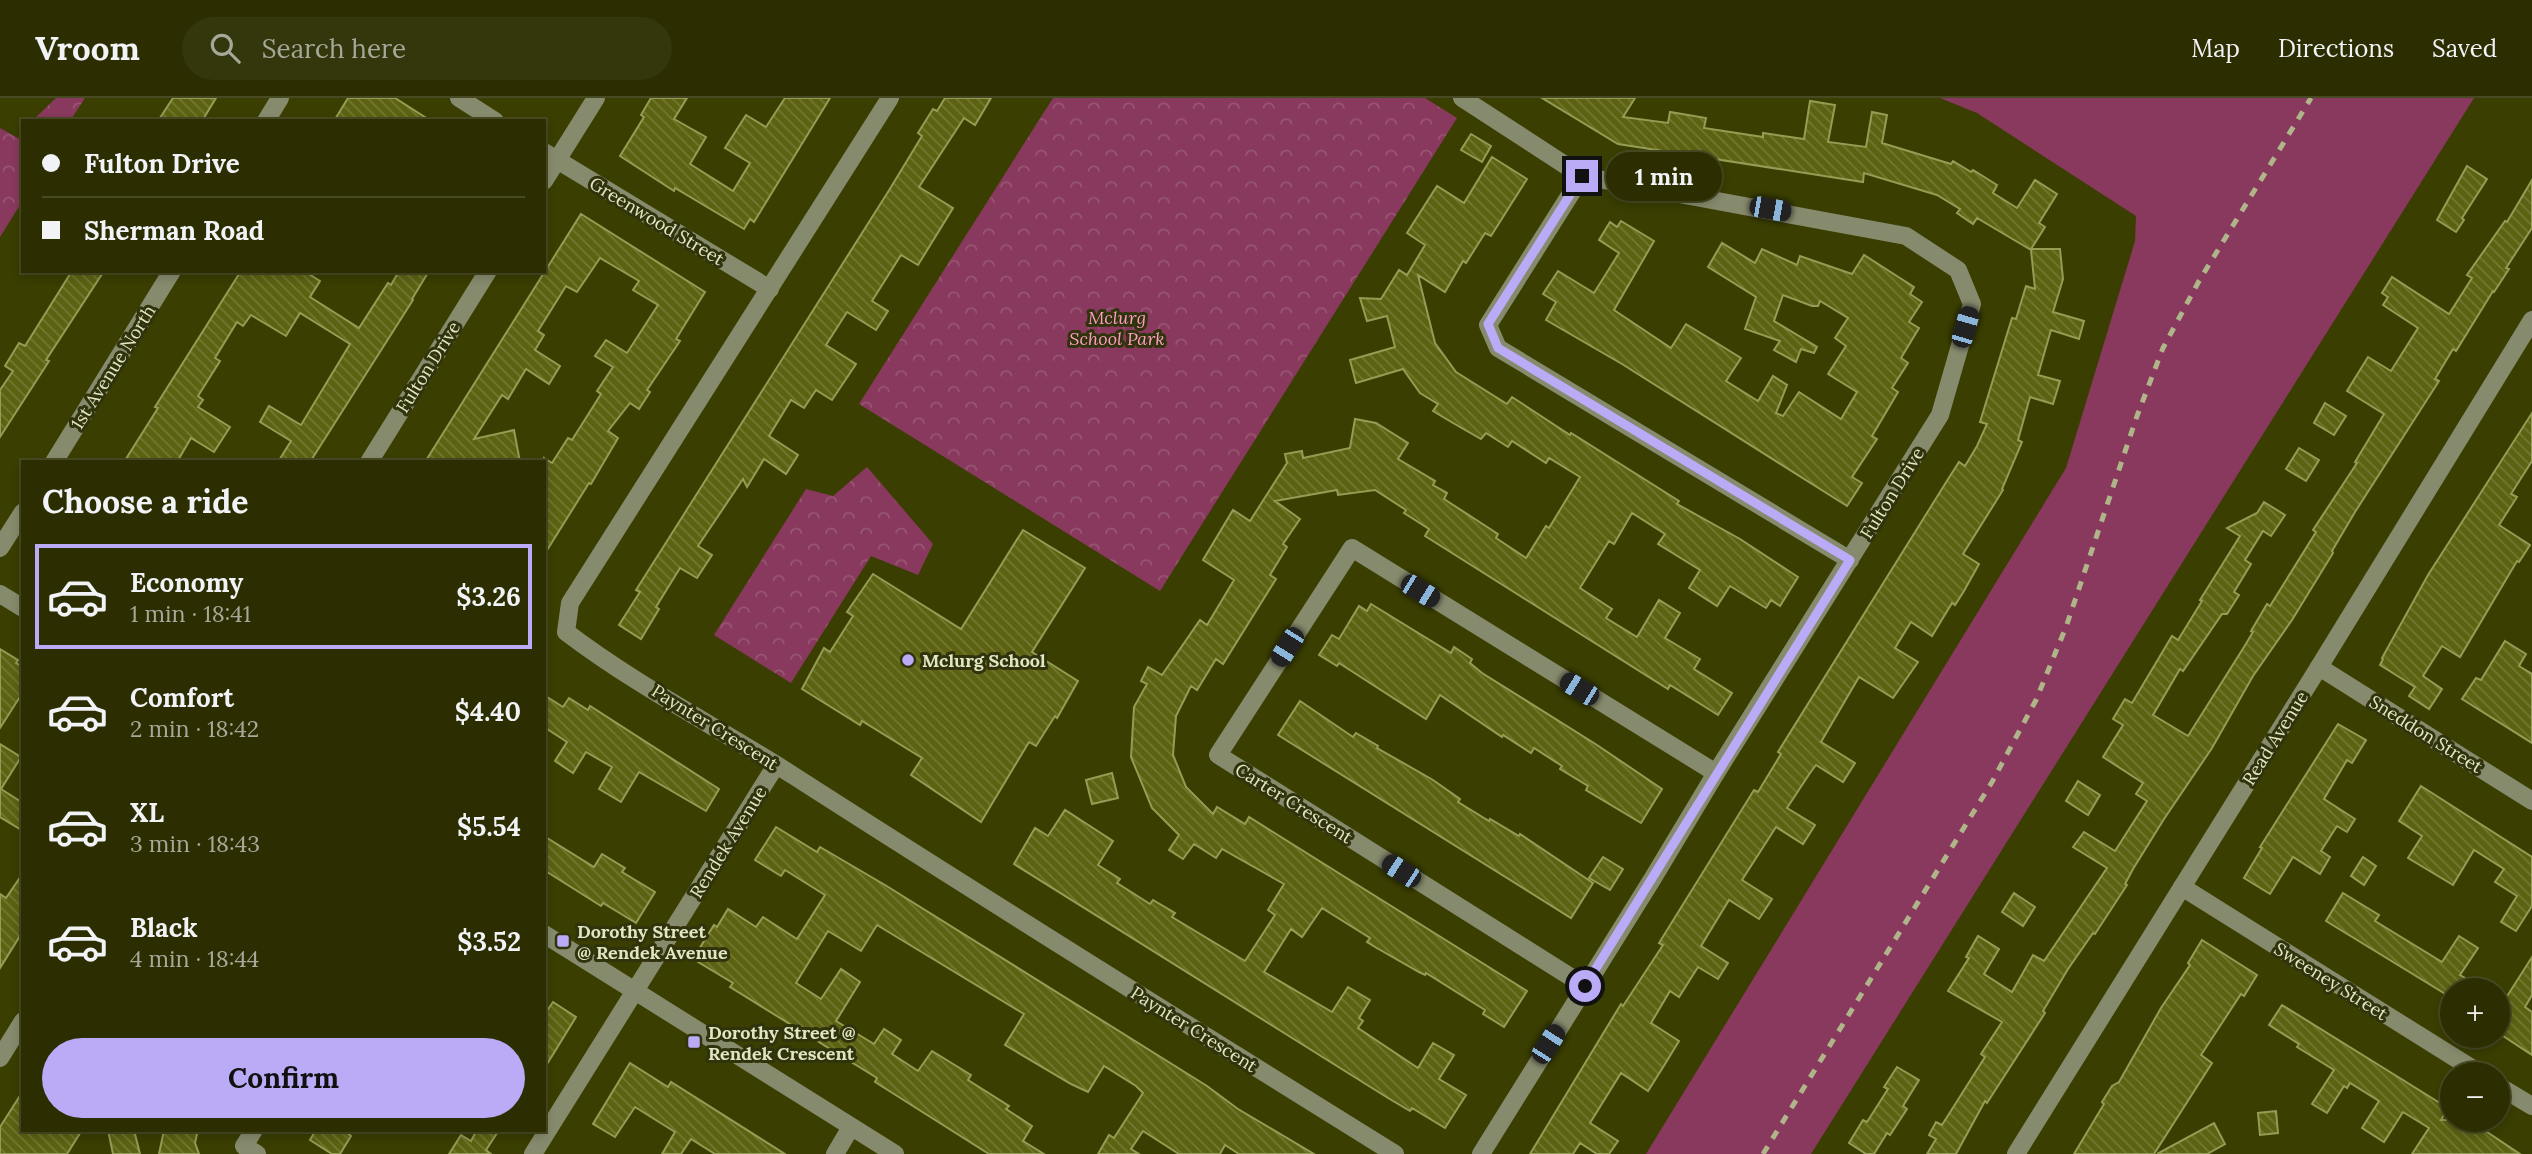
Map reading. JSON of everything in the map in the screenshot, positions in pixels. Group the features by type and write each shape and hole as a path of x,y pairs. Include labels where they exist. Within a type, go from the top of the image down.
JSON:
{"street":[{"path":"267,119 280,98"},
{"path":"458,98 492,119"},
{"path":"546,174 551,156 596,98"},
{"name":"Paynter Crescent","path":"890,98 570,603 566,632 596,655 1395,1154"},
{"name":"Fulton Drive","path":"1462,98 1582,176 1906,236 1958,270 1972,304 1940,415 1481,1154"},
{"name":"Greenwood Street","path":"551,156 770,289"},
{"path":"1582,176 1488,324 1498,348 1850,560"},
{"name":"1st Avenue North","path":"55,460 171,273"},
{"name":"Fulton Drive","path":"370,460 487,273"},
{"name":"Read Avenue","path":"2016,1154 2532,320"},
{"path":"0,548 21,515"},
{"name":"Carter Crescent","path":"1585,986 1218,755 1352,548 1716,773"},
{"path":"0,594 21,607"},
{"name":"Sneddon Street","path":"2319,667 2532,801"},
{"name":"Rendek Avenue","path":"533,1154 776,765"},
{"name":"Sweeney Street","path":"2182,887 2462,1062"},
{"path":"546,935 895,1154"},
{"path":"0,1058 21,1024"},
{"path":"2510,1093 2532,1107"},
{"path":"835,1154 851,1127"},
{"path":"253,1132 244,1146 257,1154"}],"green space":[{"path":"56,98 85,98 71,119 34,119"},
{"name":"Mclurg School Park","path":"1053,98 1425,98 1457,118 1160,591 859,404"},
{"path":"1940,98 2474,98 1811,1154 1646,1154 2066,468 2135,241 2136,216 1977,113"},
{"path":"0,128 21,140 21,203 0,237"},
{"path":"867,467 933,544 918,575 871,556 791,683 714,635 806,489 833,496"}],"building":[{"path":"173,98 216,98 203,119 159,119"},
{"path":"348,98 395,98 428,119 335,119"},
{"path":"651,98 687,98 674,119 706,137 690,164 733,191 750,163 725,148 746,115 766,127 785,98 830,98 754,222 750,219 744,229 675,188 674,191 620,156 644,117 641,115"},
{"path":"945,98 991,98 975,125 964,118 919,187 953,208 918,265 901,255 872,301 888,311 876,330 847,312 826,345 856,364 832,400 816,390 804,408 791,400 769,436 798,455 786,474 764,459 747,487 743,479 698,546 712,555 697,578 680,568 656,607 659,609 641,639 619,625 640,592 636,590 888,192 922,136 918,133 933,109 937,111"},
{"path":"1542,98 1635,98 1623,117 1668,123 1670,112 1706,118 1704,128 1763,137 1763,133 1804,139 1810,101 1835,105 1828,142 1866,147 1872,112 1887,115 1882,143 1951,164 1953,161 1971,172 1973,170 1997,185 1993,193 2017,208 2035,180 2057,194 2039,223 2045,227 2031,249 2060,249 2063,279 2053,312 2084,321 2079,339 2051,330 2038,375 2060,381 2053,404 2030,397 2018,440 2022,442 2003,490 1963,554 1979,564 1964,591 1955,605 1952,603 1932,636 1911,622 1895,648 1918,662 1893,698 1859,677 1821,742 1855,763 1843,782 1816,765 1810,773 1787,808 1815,825 1803,844 1776,827 1742,880 1772,899 1759,919 1729,900 1701,946 1728,963 1718,979 1698,967 1679,997 1670,991 1651,1023 1679,1041 1648,1091 1621,1073 1590,1123 1618,1141 1609,1154 1597,1154 1580,1143 1573,1154 1530,1154 1621,1004 1623,1006 1663,945 1659,943 1754,790 1758,792 1781,754 1778,752 1945,484 1959,462 1965,466 1977,446 1987,424 1980,422 2012,318 2016,319 2026,286 2035,289 2031,250 1977,218 1973,224 1957,213 1960,209 1937,195 1864,173 1863,182 1618,144"},
{"path":"1471,134 1491,146 1482,162 1461,150"},
{"path":"1492,157 1527,179 1491,236 1485,233 1466,263 1463,261 1445,292 1418,275 1435,343 1456,372 1507,404 1512,397 1679,501 1677,504 1740,539 1798,577 1780,606 1771,600 1766,608 1730,586 1717,606 1689,588 1700,570 1658,544 1665,534 1632,513 1614,544 1609,541 1580,588 1612,609 1606,618 1637,637 1659,600 1680,613 1665,638 1700,659 1694,669 1732,693 1718,715 1670,685 1668,689 1425,536 1429,529 1375,490 1338,495 1337,490 1275,501 1300,519 1283,544 1287,547 1270,575 1276,579 1223,664 1216,659 1197,690 1191,686 1176,716 1173,755 1186,787 1213,814 1217,807 1245,824 1249,817 1527,991 1504,1027 1483,1014 1485,1010 1426,973 1425,975 1419,972 1367,942 1370,938 1322,908 1302,937 1291,929 1264,972 1332,1012 1348,987 1370,1000 1359,1018 1363,1021 1358,1028 1418,1068 1433,1043 1454,1055 1439,1079 1466,1095 1445,1128 1412,1108 1410,1111 1388,1098 1014,864 1035,828 1048,836 1065,810 1113,841 1098,865 1120,879 1117,883 1150,904 1153,900 1175,913 1172,917 1245,961 1275,915 1268,910 1284,884 1222,849 1216,858 1194,844 1183,859 1169,850 1179,835 1152,808 1131,757 1134,707 1147,684 1141,681 1148,667 1162,675 1200,620 1207,625 1234,580 1203,560 1233,510 1250,521 1287,463 1285,454 1302,451 1303,458 1350,448 1355,419 1376,423 1408,443 1398,459 1435,481 1433,485 1447,493 1444,499 1498,534 1496,538 1526,558 1546,526 1549,528 1580,477 1549,458 1546,463 1512,441 1508,447 1486,433 1481,439 1433,411 1438,404 1420,393 1403,369 1356,383 1350,360 1395,347 1387,316 1367,321 1360,298 1381,299 1399,270 1407,275 1425,245 1407,233 1437,186 1464,203"},
{"path":"2467,166 2487,179 2456,232 2437,220"},
{"path":"2532,180 2532,228 2456,351 2453,349 2435,379 2439,381 2355,512 2292,620 2253,676 2212,748 2133,869 2125,884 2127,885 2068,969 2043,1011 2045,1013 1987,1103 1985,1101 1956,1154 1927,1154 1936,1139 1929,1135 1936,1122 1942,1125 1985,1057 1981,1054 2002,1022 1948,991 1969,958 1966,957 1978,936 1999,949 1984,974 2012,992 2033,955 2044,961 2107,868 2073,847 2084,832 2115,851 2147,801 2136,794 2143,783 2103,757 2123,725 2113,719 2125,699 2132,703 2172,636 2178,640 2202,601 2200,600 2240,536 2227,528 2257,513 2264,502 2285,515 2271,536 2263,531 2245,560 2251,564 2234,592 2239,595 2227,614 2222,614 2183,671 2180,669 2153,715 2188,736 2253,632 2251,631 2267,604 2270,606 2316,532 2313,530 2357,463 2355,462 2384,414 2347,391 2368,357 2391,371 2418,328 2383,305 2388,297 2382,293 2392,277 2449,314 2472,278 2467,275 2505,221 2507,222"},
{"path":"581,214 705,292 676,339 680,341 647,390 650,392 639,409 630,403 608,431 618,438 546,552 544,458 552,463 568,438 572,440 601,394 597,391 613,367 595,356 606,340 627,353 658,305 633,290 639,281 600,258 577,292 566,286 538,331 544,335 535,350 560,366 549,384 526,369 508,399 502,395 474,439 514,430 520,460 426,460"},
{"path":"1621,221 1654,241 1614,310 1671,348 1686,324 1741,358 1726,381 1758,401 1773,376 1787,385 1776,413 1783,416 1799,392 1841,419 1857,392 1828,374 1846,346 1835,338 1848,318 1820,301 1818,306 1812,306 1783,295 1774,321 1817,347 1814,353 1801,349 1796,362 1774,350 1780,341 1745,329 1756,297 1708,267 1722,243 1755,263 1762,249 1797,265 1800,256 1852,274 1864,255 1914,287 1910,294 1922,302 1909,322 1919,328 1901,358 1908,363 1892,388 1898,392 1872,436 1877,439 1852,477 1862,483 1847,506 1622,364 1546,320 1556,302 1543,294 1558,271 1594,293 1619,253 1599,240 1610,222 1617,227"},
{"path":"71,273 103,273 0,437 0,390 13,371 5,366 19,343 25,346"},
{"path":"240,273 307,273 320,281 310,297 359,328 388,283 391,285 398,273 428,273 311,460 279,460 291,441 260,422 269,406 301,425 350,344 300,313 286,336 251,315 243,326 237,322 215,358 220,361 198,396 203,400 198,407 230,427 214,452 191,438 178,460 125,460 158,408 155,407"},
{"path":"2325,403 2346,416 2334,435 2314,423"},
{"path":"2532,413 2532,461 2511,494 2517,497 2499,525 2530,545 2519,562 2517,561 2460,657 2442,646 2423,676 2442,689 2429,709 2409,696 2415,687 2380,665 2382,658 2428,575"},
{"path":"2299,448 2319,460 2306,481 2286,469"},
{"path":"1023,530 1085,568 1032,652 1078,681 1057,718 1055,716 1036,746 1029,742 981,822 911,775 922,758 862,721 860,725 802,689 824,648 830,652 853,616 847,612 873,574 961,629"},
{"path":"1371,604 1451,653 1454,647 1472,659 1470,663 1482,673 1662,789 1641,823 1586,790 1588,786 1560,769 1562,766 1534,748 1531,753 1503,735 1502,737 1440,695 1426,719 1339,663 1337,666 1319,655 1332,635 1339,639 1359,606 1367,611"},
{"path":"2505,641 2526,654 2519,666 2532,674 2532,743 2462,699 2476,678 2481,680"},
{"path":"0,649 18,660 16,663 21,666 21,695 0,728"},
{"path":"546,696 563,707 569,698 588,710 590,706 719,789 706,811 639,772 621,802 599,789 612,767 586,752 573,773 555,761 567,742 546,728"},
{"path":"1300,701 1353,737 1356,733 1433,780 1460,799 1458,802 1489,821 1490,819 1519,836 1520,834 1593,883 1571,918 1278,735"},
{"path":"2338,724 2366,740 2352,763 2347,760 2324,799 2355,819 2347,832 2337,826 2321,851 2330,857 2320,874 2293,857 2270,894 2244,878 2262,848 2260,847"},
{"path":"0,744 21,757 1,789 21,802 21,830 0,817"},
{"path":"1112,773 1118,798 1092,804 1086,780"},
{"path":"2078,781 2100,795 2088,815 2066,801"},
{"path":"2421,786 2532,857 2532,906 2516,931 2501,922 2517,896 2495,882 2504,869 2474,850 2453,885 2408,858 2422,836 2399,821"},
{"path":"776,827 817,852 820,847 885,885 1207,1086 1238,1109 1314,1154 1239,1154 1225,1145 1220,1154 1179,1154 1143,1131 1131,1149 1139,1154 1098,1154 1109,1135 1114,1138 1143,1093 1136,1086 1104,1066 1088,1092 1071,1084 1005,1045 1024,1014 877,925 861,951 828,931 796,983 821,999 841,969 860,982 836,1021 874,1044 884,1029 901,1040 892,1054 918,1071 932,1051 971,1075 968,1080 1009,1106 1006,1109 1032,1126 1023,1141 1044,1154 989,1154 875,1082 877,1078 730,987 733,983 693,959 714,925 717,927 728,909 756,927 763,917 797,939 825,895 785,870 781,876 755,860"},
{"path":"546,837 594,867 602,854 625,868 622,872 655,892 636,923 603,903 601,906 546,871"},
{"path":"1603,857 1623,869 1610,890 1589,878"},
{"path":"2363,857 2376,866 2364,885 2351,876"},
{"path":"21,876 21,934 0,968 0,894 6,898"},
{"path":"2014,893 2035,907 2023,926 2002,912"},
{"path":"2343,893 2379,915 2375,921 2442,962 2459,936 2478,948 2460,975 2465,978 2440,978 2440,991 2326,921"},
{"path":"2202,940 2257,975 2244,996 2241,994 2201,1055 2212,1063 2154,1154 2074,1154 2104,1104 2102,1102 2112,1086 2119,1082 2161,1008 2190,965 2188,963"},
{"path":"2532,957 2532,995 2525,1007 2532,1012 2532,1055 2510,1041 2510,992"},
{"path":"553,1002 576,1017 546,1066 546,1012"},
{"path":"2282,1005 2440,1103 2440,1132 2487,1132 2520,1154 2412,1154 2429,1128 2403,1112 2384,1142 2362,1128 2379,1101 2350,1083 2347,1088 2344,1086 2327,1113 2312,1104 2334,1070 2297,1047 2299,1044 2269,1025"},
{"path":"630,1063 668,1087 671,1082 785,1154 715,1154 691,1139 681,1154 662,1154 675,1132 635,1107 615,1137 593,1124"},
{"path":"1897,1067 1919,1080 1903,1106 1907,1109 1890,1135 1887,1133 1874,1154 1866,1154 1849,1143 1863,1120 1867,1122 1888,1089 1884,1087"},
{"path":"21,1094 21,1132 81,1132 67,1154 0,1154 0,1127"},
{"path":"2276,1111 2278,1133 2260,1135 2258,1113"},
{"path":"2214,1123 2225,1144 2207,1154 2157,1154"},
{"path":"108,1132 134,1132 140,1154 113,1154"},
{"path":"164,1132 198,1132 195,1143 199,1154 159,1154"},
{"path":"315,1132 346,1132 351,1136 340,1154 332,1154 310,1140"},
{"path":"476,1132 498,1132 486,1150 491,1154 449,1154 461,1135 471,1141"}],"railway":[{"path":"1763,1154 1992,782 2036,700 2066,627 2137,416 2163,348 2199,281 2311,98"}],"place":[{"name":"Mclurg School","path":"908,660"},
{"name":"Dorothy Street @ Rendek Avenue","path":"563,941"},
{"name":"Dorothy Street @ Rendek Crescent","path":"694,1042"}],"route":[{"path":"1582,176 1488,324 1498,348 1850,560 1585,986"}]}
